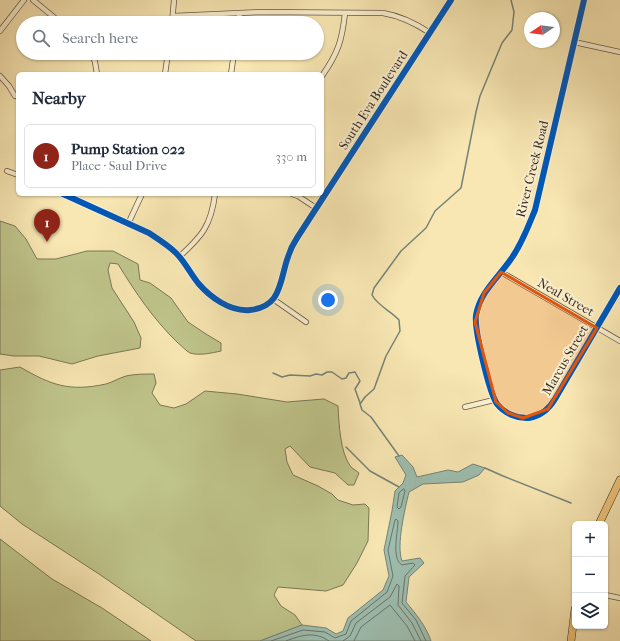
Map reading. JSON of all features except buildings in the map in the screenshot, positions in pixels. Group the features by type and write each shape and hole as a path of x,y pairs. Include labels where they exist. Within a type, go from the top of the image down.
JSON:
{"main road":[{"path":"600,521 620,480"},
{"path":"571,641 572,629"}],"street":[{"path":"0,31 24,0"},
{"path":"33,0 52,16"},
{"path":"174,0 173,16 240,13 370,12 391,14 410,21 430,33"},
{"name":"South Eva Boulevard","path":"324,196 452,0"},
{"name":"River Creek Road","path":"494,400 478,338 476,314 484,292 501,272 523,239 534,210 584,0"},
{"path":"324,73 338,50 343,34 345,12"},
{"path":"574,42 620,52"},
{"path":"94,60 98,72"},
{"path":"165,72 167,60"},
{"path":"231,72 233,60"},
{"path":"0,76 15,96"},
{"path":"7,171 16,174"},
{"path":"72,196 161,240 180,257 197,282 227,306 238,310 257,309 273,299 306,322"},
{"path":"128,224 141,196"},
{"path":"180,257 196,242 205,230 212,214 215,196"},
{"path":"298,196 316,208"},
{"name":"South Eva Boulevard","path":"273,299 278,289 292,247 324,196"},
{"name":"Neal Street","path":"501,272 620,341"},
{"name":"Marcus Street","path":"494,400 504,411 514,416 523,418 533,417 548,409 620,288"},
{"path":"465,407 494,400"},
{"path":"608,596 620,598"}],"highlighted area":[{"path":"501,272 597,328 548,409 523,418 508,413 496,402 475,322 484,293"}],"green space":[{"path":"0,221 15,226 26,239 37,259 56,259 87,251 113,251 138,264 140,280 150,283 171,298 188,322 221,343 221,351 198,354 187,351 169,334 153,315 118,264 110,263 108,270 112,288 134,322 141,338 140,348 98,356 72,364 39,356 14,356 0,354"},
{"path":"20,367 51,382 71,387 106,384 126,376 136,374 154,374 156,383 152,393 160,405 174,408 186,404 205,391 237,394 287,402 324,399 338,406 344,454 351,467 359,473 354,485 348,485 335,473 310,467 290,446 285,449 287,462 293,475 318,486 332,494 338,500 353,505 365,504 369,508 368,541 357,563 343,585 326,591 278,587 274,595 281,606 295,615 302,625 260,641 196,641 99,574 22,524 0,506 0,370"},
{"path":"0,539 52,579 102,608 151,641 0,641"}],"water":[{"path":"402,455 413,467 417,477 448,470 458,472 473,464 485,468 479,475 463,482 423,484 409,492 402,527 400,554 402,561 420,558 424,563 409,577 406,602 424,625 431,641 260,641 302,625 326,628 336,634 343,631 348,618 383,590 389,576 384,550 395,491 403,483 406,475 395,457"}],"waterway":[{"path":"399,456 371,417 362,410 360,404 374,389 386,356 400,331 399,320 372,295 374,288 401,251 426,228 435,211 461,188 480,96 502,43 512,30 514,12 511,0"},
{"path":"273,373 282,377 290,375 322,375 327,372 332,372 342,379 346,378 349,373 355,372 360,381 355,389 360,403"},
{"path":"346,447 370,471 399,487"},
{"path":"485,468 571,503"}],"cycle path":[{"path":"67,196 149,233 170,247 179,256 203,288 214,298 228,306 243,310 253,310 263,307 272,301 277,294 286,262 296,240 451,0"},
{"path":"584,0 535,210 515,253 485,292 476,315 477,333 486,374 497,404 511,415 520,418 537,416 547,409 555,399 620,288"}],"place":[{"name":"Pump Station 022","path":"47,242"}]}
